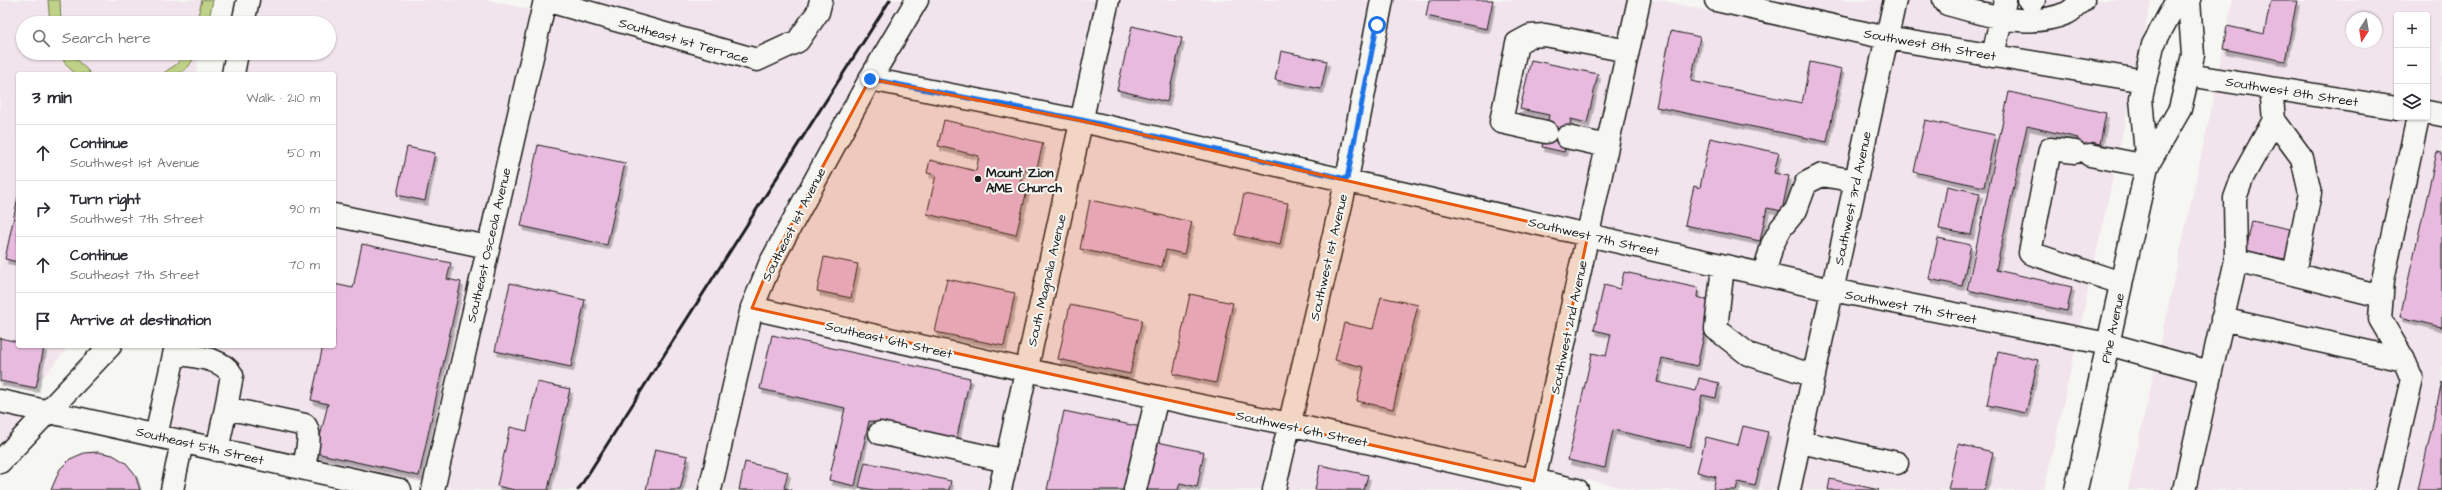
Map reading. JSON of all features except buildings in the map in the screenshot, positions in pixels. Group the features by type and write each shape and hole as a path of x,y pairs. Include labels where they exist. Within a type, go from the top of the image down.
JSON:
{"main road":[{"path":"245,16 248,0"},
{"name":"Southeast 1st Terrace","path":"545,0 757,60 798,41 818,12 821,0"},
{"name":"Southeast Osceola Avenue","path":"433,490 545,0"},
{"name":"Southeast 1st Avenue","path":"710,490 752,308 770,264 870,79 917,0"},
{"name":"South Magnolia Avenue","path":"1000,490 1108,0"},
{"name":"Southwest 1st Avenue","path":"1274,490 1347,179 1382,0"},
{"name":"Southwest 2nd Avenue","path":"1533,485 1639,0"},
{"name":"Southwest 8th Street","path":"1716,0 1887,38 2145,81"},
{"name":"Southwest 3rd Avenue","path":"1789,490 1895,0"},
{"path":"1944,0 1947,4 2003,9 2034,21 2068,13 2083,0"},
{"path":"2029,0 2034,0"},
{"name":"Pine Avenue","path":"2147,166 2141,98 2153,45 2177,0"},
{"name":"Pine Avenue","path":"2076,490 2147,166 2180,109 2193,55 2189,0"},
{"path":"1994,56 2003,9"},
{"path":"1546,132 1501,122 1517,43 1530,36 1546,35 1628,51"},
{"path":"232,72 235,60"},
{"name":"Southwest 8th Street","path":"2188,75 2394,108"},
{"name":"Southwest 7th Street","path":"870,79 1082,120 1832,290 2108,344 2210,372"},
{"path":"2271,88 2274,120 2302,158 2310,192 2294,274"},
{"path":"2430,113 2442,115"},
{"path":"2184,490 2236,260 2235,198 2243,176 2274,120"},
{"path":"2386,490 2412,379 2404,360 2380,319 2382,280 2417,120"},
{"path":"1567,137 1607,146"},
{"path":"2121,283 2030,253 2050,149 2147,166"},
{"path":"1764,275 1772,245 1781,228 1796,210 1806,183 1822,175 1856,181"},
{"path":"336,214 488,247"},
{"path":"2236,260 2382,296"},
{"path":"1723,266 1716,329 1748,354 1814,376"},
{"name":"Southeast 6th Street","path":"752,308 1026,370"},
{"path":"2222,319 2404,360"},
{"path":"0,462 47,410 108,348"},
{"path":"156,436 176,350 218,362 228,368 232,375 218,450"},
{"name":"Southwest 6th Street","path":"1026,370 1289,424 1533,485 1577,490"},
{"path":"1135,490 1157,397"},
{"name":"Southeast 5th Street","path":"0,401 47,410 182,442 400,490"},
{"path":"226,408 305,426 308,429 308,441 304,468"},
{"path":"880,433 1007,461"},
{"path":"172,490 182,442"},
{"path":"1800,442 1897,463"}],"highlighted area":[{"path":"870,79 1082,121 1588,235 1534,481 752,308 770,264"}],"shaded area":[{"path":"0,0 212,0 209,16 16,16 16,60 199,60 196,72 16,72 16,348 67,348 31,392 0,386"},
{"path":"259,0 488,0 532,10 480,233 336,202 336,72 243,72 246,60 336,60 336,16 256,16"},
{"path":"589,0 810,0 808,6 792,31 757,48"},
{"path":"832,0 905,0 865,66 862,66 860,75 761,258 746,295 744,295 700,490 459,490 445,487 553,15 754,72 761,71 806,48 828,14"},
{"path":"930,0 1097,0 1074,107 888,70"},
{"path":"1119,0 1371,0 1339,165 1095,111"},
{"path":"1393,0 1629,0 1580,221 1359,170"},
{"path":"1650,0 1659,0 1874,47 1824,276 1601,225"},
{"path":"1772,0 1884,0 1879,24"},
{"path":"1906,0 2151,0 2137,67 1900,28"},
{"path":"2233,0 2442,0 2442,102 2430,100 2430,12 2394,12 2394,95 2219,68"},
{"path":"1895,51 2132,91 2080,327 1845,280"},
{"path":"2215,92 2442,127 2442,490 2128,490"},
{"path":"875,93 1069,131 1019,355 767,299 779,269"},
{"path":"1090,135 1334,189 1281,410 1039,360"},
{"path":"1354,193 1575,244 1526,467 1302,415"},
{"path":"336,227 474,257 424,483 169,426 187,348 336,348"},
{"path":"1596,249 1819,300 1778,490 1634,490 1547,471"},
{"path":"1840,304 2075,350 2044,490 1800,490"},
{"path":"760,322 1013,379 990,490 721,490"},
{"path":"1034,383 1276,433 1263,490 1011,490"},
{"path":"0,413 25,418 0,446"},
{"path":"1296,438 1520,490 1285,490"}],"green space":[{"path":"48,0 60,0 61,16 49,16"},
{"path":"202,0 213,0 210,16 198,16"},
{"path":"64,60 78,60 89,72 74,72 66,65"},
{"path":"180,60 193,60 190,65 182,72 165,72 177,64"}],"railway":[{"path":"578,490 890,0"}],"place":[{"name":"Mount Zion AME Church","path":"978,179"}],"route":[{"path":"870,79 1082,120 1347,179 1377,25"}]}
